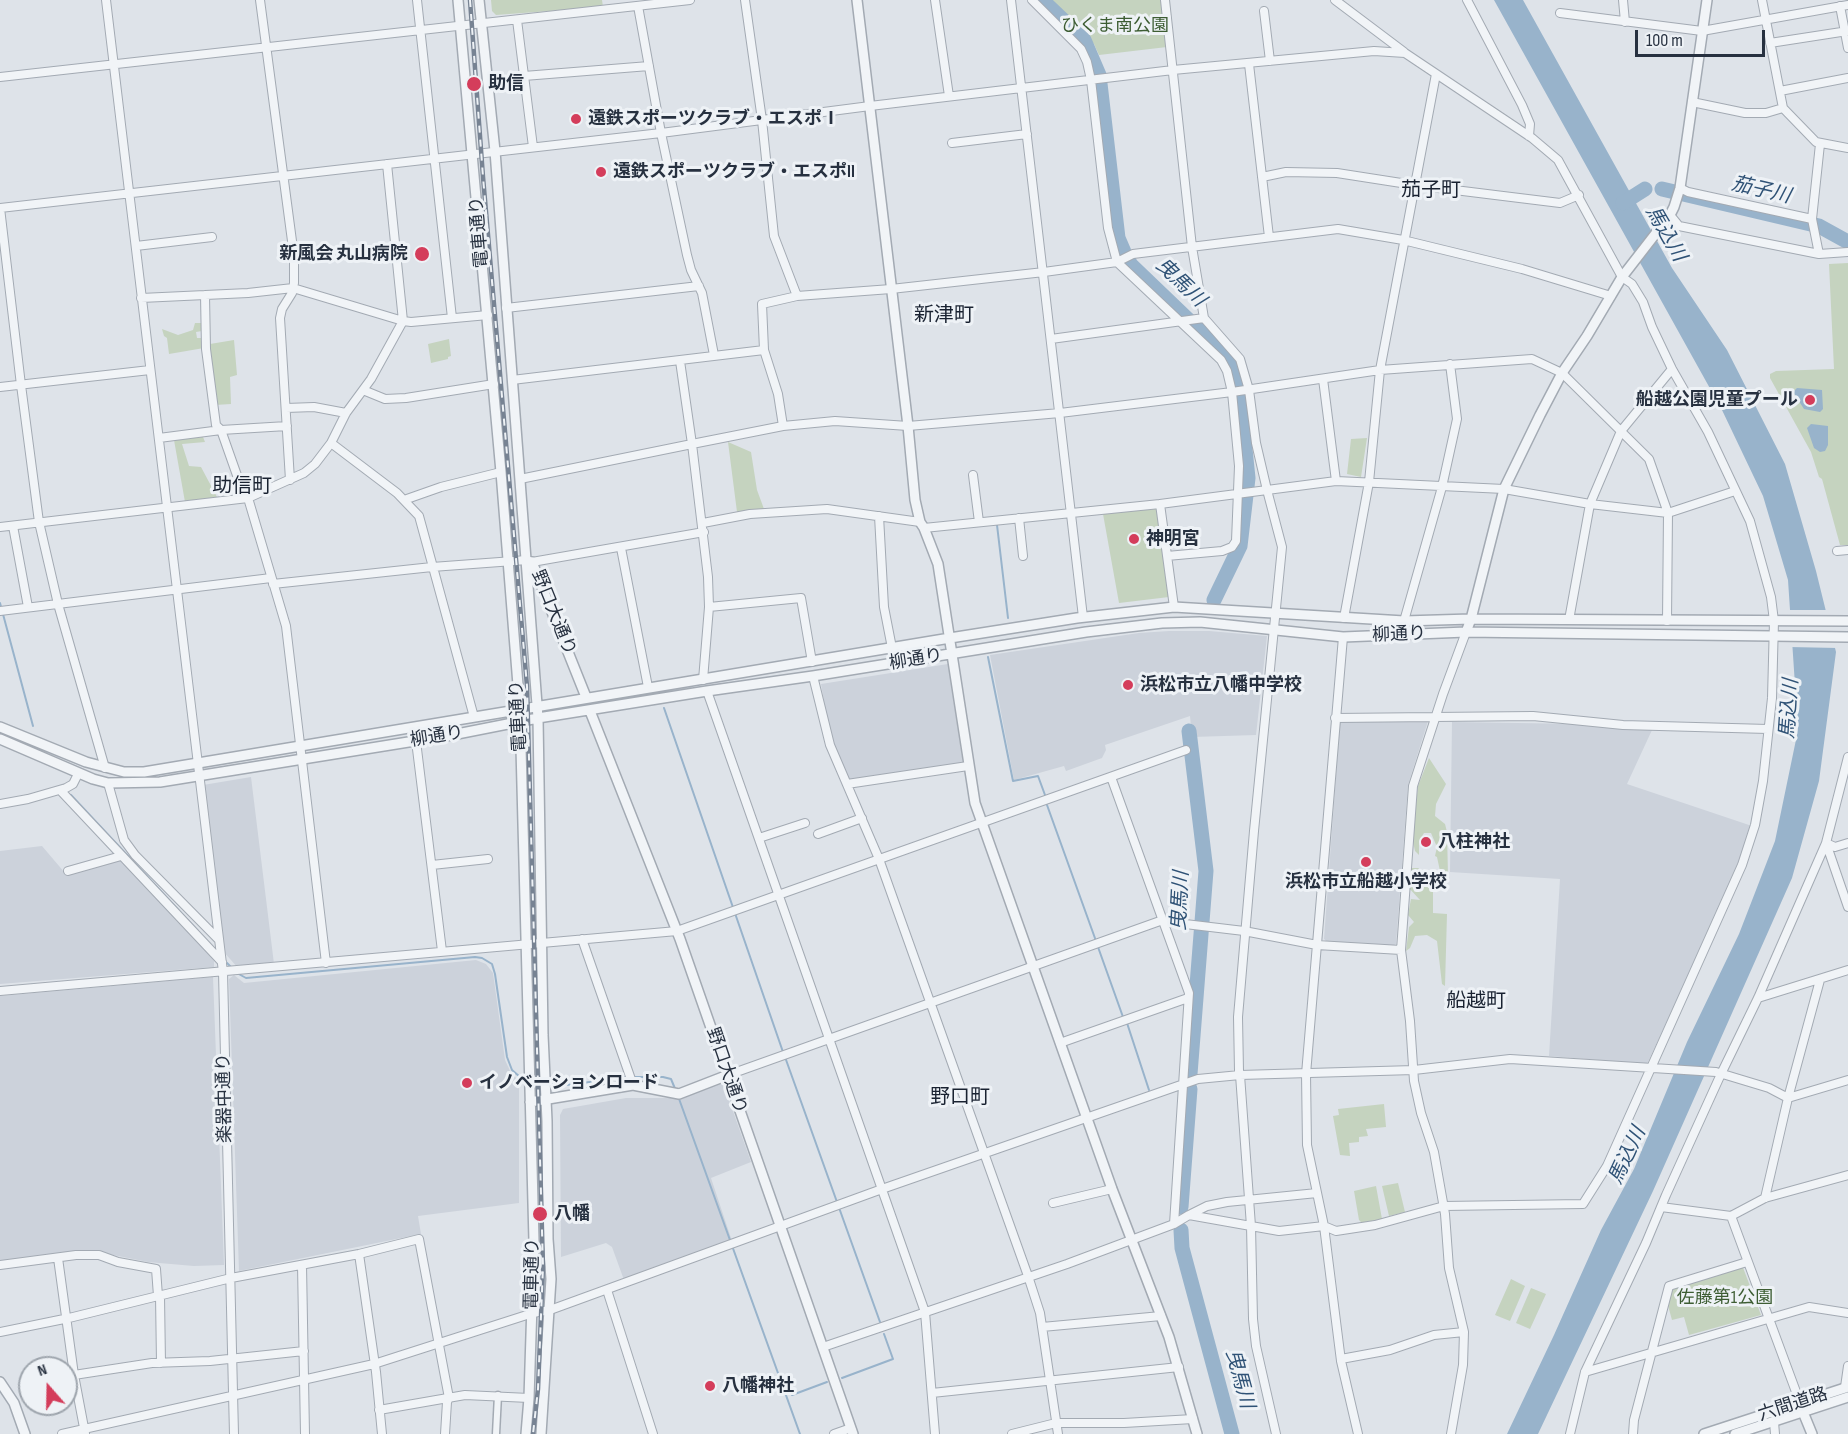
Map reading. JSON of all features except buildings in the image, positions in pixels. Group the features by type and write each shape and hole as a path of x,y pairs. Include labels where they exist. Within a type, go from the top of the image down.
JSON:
{"street":[{"name":"楽器中通り","path":"106,0 196,763 223,972 234,1434"},
{"path":"260,0 294,256 293,288 280,318 290,480"},
{"path":"417,0 452,318"},
{"name":"電車通り","path":"458,0 488,315 520,710 534,1241 533,1312 526,1434"},
{"name":"電車通り","path":"479,0 495,151 520,479 530,561 538,718 550,1310 541,1434"},
{"path":"0,77 690,0"},
{"path":"745,0 762,120 774,236 796,296"},
{"path":"857,0 915,500 922,525 938,564 975,803 1130,1240 1179,1366 1197,1434"},
{"path":"935,0 949,96"},
{"path":"1011,0 1083,617"},
{"path":"1032,0 1081,49 1096,79 1108,228 1119,261 1221,360 1233,392 1239,466 1236,541 1232,547 1222,551 1167,556"},
{"path":"1165,0 1200,318 1240,360 1256,443 1282,547 1238,1017 1239,1071 1251,1226 1254,1328 1276,1434"},
{"path":"1189,1215 1279,1231 1323,1226 1336,1231 1375,1225 1444,1206 1583,1204 1607,1166 1654,1069 1742,865 1755,825 1763,781 1779,636 1771,597 1750,521 1708,432 1672,369 1632,284 1624,275 1558,160 1529,136 1405,53 1335,0"},
{"path":"1467,0 1522,105 1530,124 1529,136"},
{"path":"1623,0 1625,22"},
{"path":"1451,1434 1455,1399 1463,1365 1464,1332 1449,1268 1444,1206 1434,1152 1420,1113 1414,1081 1401,950 1413,786 1435,717 1471,619 1504,489 1562,373 1624,275 1668,218 1680,188 1707,0"},
{"path":"1762,0 1783,108 1816,142 1848,148"},
{"path":"1560,13 1702,31 1844,5 1848,48"},
{"path":"638,6 661,133 687,255 702,293 714,355"},
{"path":"1264,12 1270,61"},
{"path":"517,20 533,147"},
{"path":"1770,43 1847,32"},
{"path":"105,768 57,604 39,522 0,208 661,133 1173,70 1374,51 1405,53"},
{"path":"1249,63 1269,237"},
{"path":"524,76 649,66"},
{"path":"1344,618 1369,482 1380,370 1436,74"},
{"path":"1780,91 1848,78"},
{"path":"1692,102 1745,113 1766,113 1783,108"},
{"path":"952,143 1027,134"},
{"path":"1819,254 1813,220 1820,144"},
{"path":"0,527 247,498 304,473 315,464 331,443 346,413 363,390 403,321 387,164"},
{"path":"1262,177 1286,172 1337,173 1560,203 1579,195"},
{"path":"1680,188 1688,192 1813,220"},
{"path":"1668,218 1679,226 1819,254 1848,252"},
{"path":"783,426 778,394 764,350 762,304 796,296 891,289 1044,272 1119,261 1133,254 1338,229 1403,240 1522,269 1611,296"},
{"path":"136,246 212,237"},
{"path":"506,308 699,286"},
{"path":"141,298 293,288 403,321 488,315"},
{"path":"204,295 206,349 216,425 247,498 286,626 326,963"},
{"path":"1052,339 1200,318"},
{"path":"512,380 764,350"},
{"path":"520,479 783,426 835,421 908,426 1060,413 1233,392 1380,370 1533,359 1562,373 1649,459 1668,513 1667,621"},
{"path":"680,361 704,532 709,607 703,680"},
{"path":"1404,621 1442,487 1457,419 1450,364"},
{"path":"1569,620 1590,504 1621,431 1672,369"},
{"path":"0,387 150,370"},
{"path":"1323,379 1336,481"},
{"path":"363,390 385,399 406,398 494,384"},
{"path":"286,408 314,407 346,413"},
{"path":"159,438 220,430 287,426"},
{"path":"331,443 404,500 418,516 474,717"},
{"path":"404,500 441,487 501,472"},
{"path":"973,475 978,522"},
{"path":"703,523 750,514 827,509 922,525 978,522 1160,504 1336,481 1504,489 1590,504 1668,513 1735,491"},
{"path":"1160,504 1174,607"},
{"path":"879,516 884,607 892,648"},
{"path":"1019,518 1023,556"},
{"path":"13,526 28,607"},
{"path":"2,610 272,581 530,561 621,548 704,532"},
{"path":"621,548 648,687"},
{"path":"1837,551 1848,550"},
{"name":"野口大通り","path":"530,561 586,697"},
{"path":"709,607 801,598 812,662"},
{"name":"柳通り","path":"0,727 105,768 124,772 144,772 950,638 1083,617 1174,607 1404,621 1471,619 1847,621"},
{"name":"柳通り","path":"0,739 78,774 108,783 160,782 706,691 1086,632 1162,623 1200,622 1343,637 1466,632 1848,637"},
{"path":"1343,637 1306,1074 1307,1144 1323,1226 1341,1359 1358,1434"},
{"path":"813,676 830,745 879,859 1040,1313 1058,1434"},
{"path":"706,691 925,1312 935,1434"},
{"name":"野口大通り","path":"590,711 677,931 852,1431"},
{"path":"1335,718 1533,716 1623,725 1768,729"},
{"path":"416,741 442,951"},
{"path":"0,991 677,931 1186,750"},
{"path":"1570,1434 1585,1372 1646,1243 1719,1073 1758,998 1826,843 1845,781 1848,757"},
{"path":"847,784 968,766"},
{"path":"0,804 60,790 74,784 78,774"},
{"path":"1111,777 1189,993 1174,1224"},
{"path":"108,783 124,840 135,855 219,940"},
{"path":"60,790 222,962"},
{"path":"818,834 862,818"},
{"path":"759,838 805,823"},
{"path":"1826,843 1835,847 1848,843"},
{"path":"1826,843 1848,907"},
{"path":"68,871 121,856"},
{"path":"432,866 488,859"},
{"path":"530,1102 633,1085 679,1094 1160,921 1245,931 1317,945 1401,950"},
{"path":"582,939 633,1085"},
{"path":"1758,998 1848,970"},
{"path":"1765,1198 1788,1098 1820,980"},
{"path":"1060,1043 1188,998"},
{"path":"62,1434 85,1432 374,1364 533,1312 550,1310 882,1189 1198,1079 1240,1075 1414,1070 1510,1059 1719,1073 1769,1089 1788,1098 1848,1080"},
{"path":"1661,1207 1731,1216 1765,1198 1848,1175"},
{"path":"1053,1203 1112,1189"},
{"path":"823,1347 1174,1224 1207,1206 1249,1199 1317,1193"},
{"path":"1731,1216 1812,1434"},
{"path":"0,1332 68,1318 231,1278 360,1254 419,1239 449,1398 445,1434"},
{"path":"0,1265 92,1254 117,1262 156,1269 161,1363"},
{"path":"360,1254 382,1434"},
{"path":"58,1258 72,1356"},
{"path":"1633,1434 1634,1420 1669,1286 1747,1262"},
{"path":"302,1264 305,1434"},
{"path":"607,1290 653,1434"},
{"path":"1585,1372 1809,1307 1848,1313"},
{"path":"1042,1327 1161,1316"},
{"path":"1341,1359 1390,1350 1434,1335 1464,1332"},
{"path":"78,1374 161,1363 233,1359 304,1351"},
{"path":"932,1392 1179,1366"},
{"path":"1847,1393 1848,1366"},
{"path":"0,1382 14,1403 25,1434"},
{"name":"六間道路","path":"1704,1434 1847,1393"},
{"path":"379,1410 465,1395 529,1398"},
{"path":"496,1434 498,1395"},
{"path":"78,1396 85,1432"},
{"name":"六間道路","path":"1735,1434 1774,1422 1801,1407"},
{"path":"1012,1434 1056,1423 1124,1424 1193,1419"},
{"path":"1774,1422 1775,1434"},
{"path":"834,1434 852,1431"}],"shaded area":[{"name":"浜松市立八幡中学校","path":"1209,631 1267,636 1256,735 1192,737 1190,716 1105,745 1106,750 1102,758 1066,771 1064,766 1014,780 990,655 1139,633"},
{"path":"948,664 963,763 848,780 829,731 821,684"},
{"name":"浜松市立船越小学校","path":"1340,720 1428,721 1408,785 1396,944 1393,946 1328,942 1324,939"},
{"path":"1452,722 1583,724 1652,730 1627,784 1752,826 1738,869 1647,1064 1549,1056 1560,879 1450,872"},
{"path":"251,777 274,964 238,968 223,951 203,785"},
{"path":"42,846 65,873 119,859 199,943 214,961 214,967 0,984 0,851"},
{"path":"476,960 486,964 493,973 505,1060 511,1073 519,1081 519,1203 418,1216 421,1234 239,1271 229,979 234,975 244,983"},
{"path":"213,977 224,1265 194,1266 148,1262 88,1250 0,1262 0,996"},
{"path":"723,1083 751,1162 711,1178 732,1241 624,1280 612,1247 606,1243 561,1257 560,1115 563,1109 626,1098 677,1098"}],"green space":[{"path":"491,0 602,0 603,7 496,15 492,11"},
{"name":"ひくま南公園","path":"1047,0 1161,0 1167,47 1099,55 1094,44"},
{"path":"1848,263 1848,545 1840,545 1822,479 1819,477 1811,452 1770,378 1770,374 1776,371 1834,369 1829,264"},
{"path":"195,323 204,323 202,331 196,332 197,338 204,338 204,348 169,354 167,338 162,329 178,335 193,330"},
{"path":"449,339 451,356 448,359 431,363 428,344"},
{"path":"234,340 237,375 230,377 231,404 215,405 210,344"},
{"path":"203,437 205,442 182,444 189,466 201,467 217,497 185,502 174,440"},
{"path":"1367,438 1361,477 1347,474 1351,439"},
{"path":"728,442 751,452 757,490 764,509 737,512"},
{"path":"1157,508 1169,597 1119,603 1103,514"},
{"path":"1429,758 1446,784 1436,804 1435,816 1445,824 1447,832 1448,876 1440,871 1435,856 1437,847 1431,833 1424,833 1419,841 1419,855 1415,851 1412,837 1418,786"},
{"path":"1409,868 1418,868 1438,885 1438,888 1433,891 1433,913 1447,914 1445,986 1442,984 1437,941 1427,935 1415,936 1410,948 1406,951 1409,927 1414,922 1408,915 1411,899 1420,900 1408,887"},
{"path":"1384,1104 1386,1127 1366,1129 1368,1136 1359,1137 1359,1142 1349,1143 1350,1156 1340,1155 1333,1116 1339,1115 1338,1109"},
{"path":"1398,1183 1405,1212 1389,1216 1382,1186"},
{"path":"1376,1186 1382,1219 1362,1223 1359,1220 1354,1191"},
{"name":"佐藤第1公園","path":"1742,1265 1761,1315 1689,1335 1684,1317 1672,1320 1667,1302 1671,1288"},
{"path":"1511,1279 1525,1286 1510,1321 1495,1315"},
{"path":"1531,1288 1546,1294 1530,1329 1516,1323"}],"water":[{"path":"1494,0 1523,0 1672,268 1727,350 1785,464 1816,571 1836,652 1819,781 1792,878 1653,1191 1538,1434 1507,1434 1601,1230 1634,1169 1687,1042 1739,934 1775,841 1798,730 1788,580 1763,496 1722,410"},
{"name":"船越公園児童プール","path":"1797,388 1822,390 1823,409 1820,412 1804,409 1793,392"},
{"name":"船越公園児童プール","path":"1811,424 1828,426 1828,445 1825,451 1820,452 1814,448 1807,428"}],"pier":[{"path":"1787,610 1828,610 1838,648 1789,647"}],"waterway":[{"name":"曳馬川","path":"1042,0 1084,40 1099,75 1118,238 1124,252 1131,265 1227,357 1234,370 1248,478 1240,546 1214,600"},
{"name":"茄子川","path":"1623,203 1645,189"},
{"name":"茄子川","path":"1662,189 1819,226 1848,242"},
{"path":"997,525 1008,618"},
{"path":"0,603 33,726"},
{"path":"988,657 1013,781 1038,776 1045,795"},
{"path":"664,708 783,1052"},
{"name":"曳馬川","path":"1189,731 1206,871 1190,1074"},
{"path":"71,795 198,931"},
{"path":"1047,805 1096,941"},
{"path":"1098,947 1123,1017"},
{"path":"237,973 246,978 482,958 492,964 495,974 507,1057 512,1070 520,1077 526,1078"},
{"path":"224,960 233,969"},
{"path":"1127,1023 1149,1090"},
{"path":"785,1057 880,1322"},
{"path":"549,1082 567,1085 627,1077"},
{"path":"632,1077 671,1079 676,1091"},
{"path":"531,1079 543,1081"},
{"name":"曳馬川","path":"1181,1207 1190,1089"},
{"path":"678,1096 800,1434"},
{"name":"曳馬川","path":"1181,1230 1182,1248 1232,1434"},
{"path":"842,1378 893,1359 884,1334"},
{"path":"792,1395 827,1382"}],"railway":[{"path":"470,0 527,686 543,1267 538,1389 533,1434"}],"place":[{"name":"助信","path":"474,84"},
{"name":"遠鉄スポーツクラブ・エスポⅠ","path":"576,119"},
{"name":"遠鉄スポーツクラブ・エスポII","path":"601,172"},
{"name":"新風会 丸山病院","path":"422,254"},
{"name":"船越公園児童プール","path":"1810,400"},
{"name":"神明宮","path":"1134,539"},
{"name":"浜松市立八幡中学校","path":"1128,685"},
{"name":"八柱神社","path":"1426,842"},
{"name":"浜松市立船越小学校","path":"1366,862"},
{"name":"イノベーションロード","path":"467,1083"},
{"name":"八幡","path":"540,1214"},
{"name":"八幡神社","path":"710,1386"}],"district":[{"name":"茄子町","path":"1431,191"},
{"name":"新津町","path":"944,316"},
{"name":"助信町","path":"242,487"},
{"name":"船越町","path":"1476,1002"},
{"name":"野口町","path":"960,1098"}],"water label":[{"name":"馬込川","path":"1665,234"},
{"name":"馬込川","path":"1790,709"},
{"name":"馬込川","path":"1628,1156"}]}
